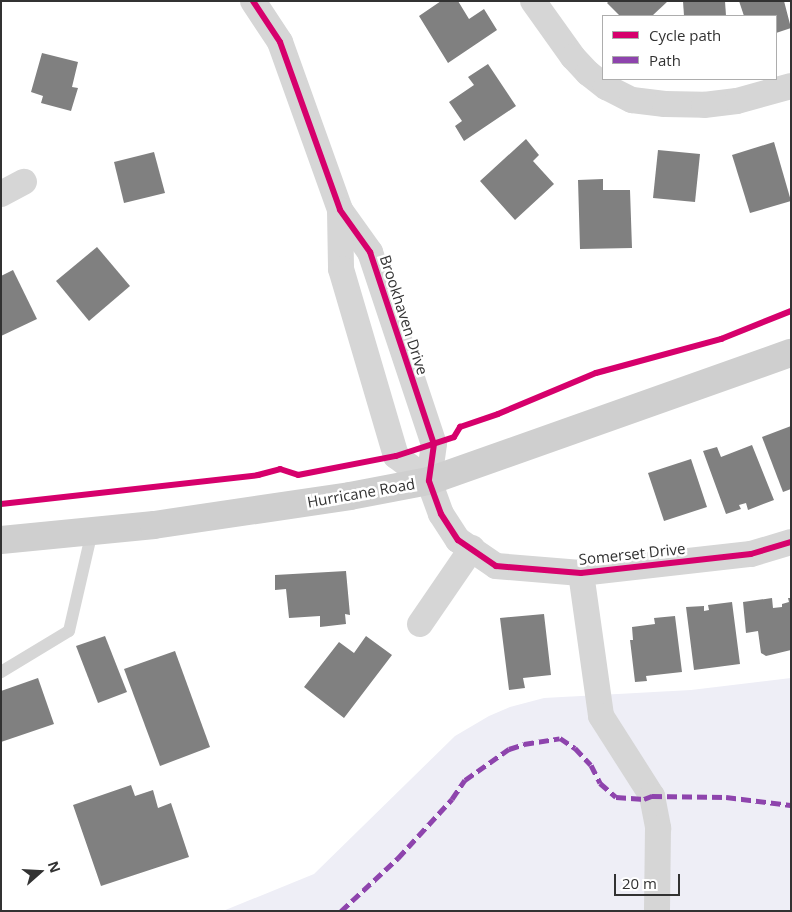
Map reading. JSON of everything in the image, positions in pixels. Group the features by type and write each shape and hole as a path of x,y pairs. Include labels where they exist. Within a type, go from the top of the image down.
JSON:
{"street":[{"name":"Brookhaven Drive","path":"252,1 280,42 340,210 370,252 434,444 429,481 396,456 340,269 340,210"},
{"path":"533,1 573,57 588,73 606,87 632,100 665,104 704,105 737,101 791,86"},
{"path":"1,194 24,182"},
{"name":"Hurricane Road","path":"1,540 174,522 350,496 429,481 791,353"},
{"name":"Somerset Drive","path":"429,481 441,514 458,540 496,566 581,573 751,554 791,542"},
{"path":"420,624 472,548"},
{"path":"581,573 601,716 652,796 658,828 657,911"}],"lane":[{"path":"1,672 69,631 92,530"}],"shaded area":[{"path":"791,678 791,911 223,911 314,874 455,736 489,716 510,707 544,698 691,690"}],"building":[{"path":"441,1 458,1 469,19 484,9 497,30 448,63 419,16"},
{"path":"609,1 668,1 653,15 619,15 607,3"},
{"path":"683,1 725,1 726,15 684,15"},
{"path":"739,1 784,1 791,28 777,33 777,15 744,15"},
{"path":"42,53 78,62 72,87 78,88 71,111 41,103 43,96 31,92"},
{"path":"488,64 516,106 464,141 455,126 462,121 449,102 474,85 468,77"},
{"path":"526,139 539,155 533,161 554,184 515,220 480,181"},
{"path":"774,142 791,201 750,213 732,155"},
{"path":"658,150 700,154 695,202 653,198"},
{"path":"154,152 165,193 124,203 114,162"},
{"path":"603,179 603,190 630,190 632,248 580,249 578,180"},
{"path":"97,247 130,286 89,321 56,281"},
{"path":"13,270 37,319 1,336 1,276"},
{"path":"791,426 791,489 783,492 762,437"},
{"path":"752,445 774,500 748,510 746,503 739,505 741,509 726,514 703,451 717,447 721,457"},
{"path":"691,459 707,507 664,521 648,473"},
{"path":"346,571 350,615 345,614 346,624 320,627 320,616 289,618 286,589 275,590 275,575"},
{"path":"772,598 773,608 782,607 782,604 789,602 788,598 791,598 791,650 766,656 761,653 758,631 746,633 743,602"},
{"path":"732,602 740,664 694,670 686,607 704,606 704,611 709,610 708,605"},
{"path":"544,614 551,675 523,678 525,688 509,690 500,618"},
{"path":"675,616 682,672 646,676 647,681 635,682 630,640 633,640 632,627 655,624 654,618"},
{"path":"105,636 127,692 98,703 76,646"},
{"path":"366,636 392,655 344,718 304,687 339,642 354,653"},
{"path":"175,651 210,747 160,766 124,669"},
{"path":"38,678 54,724 1,742 1,691"},
{"path":"131,785 135,796 153,790 158,808 171,803 189,857 101,886 73,805"}],"marked path":[{"path":"341,911 398,858 452,799 465,780 509,749 524,744 560,738 575,748 591,765 600,783 616,797 644,799 652,796 726,797 791,805"}],"cycle path":[{"path":"253,1 280,42 340,210 370,252 434,444 429,481 441,514 458,540 496,566 581,573 751,554 791,542"},
{"path":"1,504 258,475 280,469 298,475 396,456 454,437 460,427 498,414 596,373 721,339 791,311"}]}
